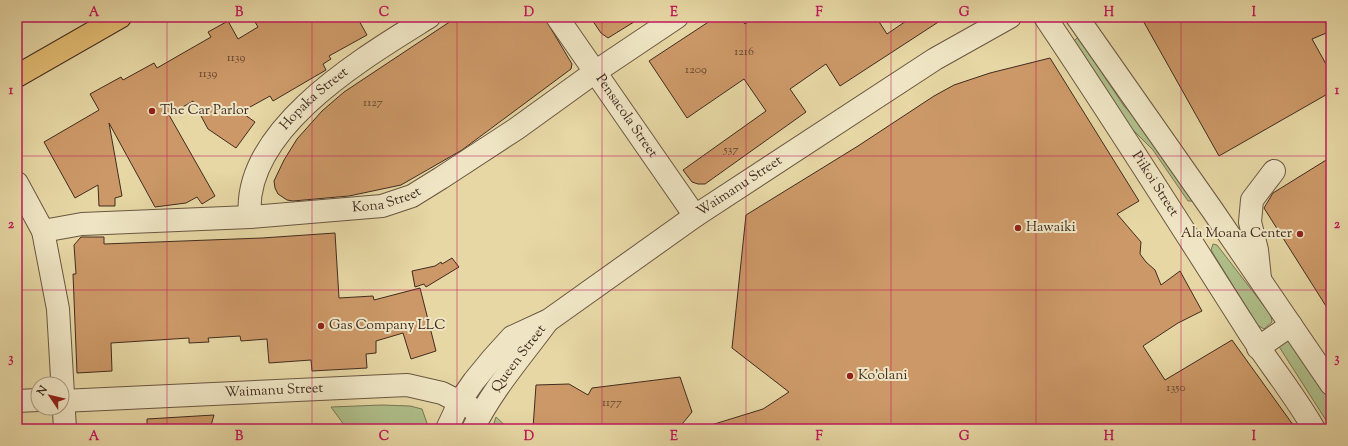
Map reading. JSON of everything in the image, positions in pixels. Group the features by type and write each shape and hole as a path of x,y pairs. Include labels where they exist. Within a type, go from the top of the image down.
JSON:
{"main road":[{"path":"17,76 120,17"}],"street":[{"name":"Hopaka Street","path":"250,217 252,193 263,159 268,150 294,117 313,97 333,82 429,17"},
{"name":"Pensacola Street","path":"557,17 695,216"},
{"name":"Kona Street","path":"43,231 82,224 250,217 382,206 412,196 516,129 595,72 677,17"},
{"name":"Waimanu Street","path":"935,59 985,17"},
{"name":"Waimanu Street","path":"549,320 695,216 935,59 1010,17"},
{"name":"Piikoi Street","path":"1045,17 1124,135 1258,348 1309,421 1322,429"},
{"path":"1077,17 1331,384"},
{"path":"1260,281 1257,250 1250,222 1252,200 1274,171"},
{"path":"17,183 43,231 58,309 62,376"},
{"name":"Queen Street","path":"447,429 460,401 492,358 512,337 549,320"},
{"name":"Queen Street","path":"477,421 549,320"},
{"path":"1258,348 1291,325"},
{"name":"Waimanu Street","path":"70,401 407,385 442,393 460,401 477,421"},
{"path":"17,401 30,400"},
{"path":"64,416 64,429"}],"green space":[{"path":"1078,37 1124,106 1139,122 1193,201 1188,201 1153,150 1130,127 1073,42"},
{"path":"1213,244 1217,245 1271,315 1272,322 1264,329 1257,325 1211,250"},
{"path":"1288,340 1331,402 1331,428 1278,345"},
{"path":"382,405 410,406 422,409 429,429 347,429 331,407"},
{"path":"496,417 509,429 492,429"}],"building":[{"path":"265,17 357,17 367,35 329,56 331,59 323,64 326,70 273,101 270,96 241,112 255,122 236,148 208,129 193,101 169,115 215,196 202,204 197,197 186,203 155,207 109,123 122,196 115,198 115,206 99,206 98,185 75,198 44,142 99,110 90,94 121,77 123,80 154,63 157,68 211,37 208,32 228,21 238,39 258,27 255,22"},
{"path":"457,17 544,17 572,64 571,69 462,150 401,185 349,196 293,201 287,200 278,194 274,181 284,160 297,139 322,111 344,92"},
{"path":"590,17 642,17 608,38 601,33"},
{"path":"716,17 740,17 745,24 754,17 876,17 887,34 912,17 946,17 840,86 826,64 790,89 806,112 705,184 698,184 692,182 683,170 766,111 744,79 687,118 649,61"},
{"path":"1141,17 1331,17 1331,31 1312,39 1331,73 1331,92 1219,156"},
{"path":"1050,58 1139,201 1117,214 1141,242 1140,254 1155,270 1161,285 1180,271 1202,311 1178,323 1143,346 1165,380 1232,340 1296,429 708,429 708,426 763,409 789,392 732,348 746,215 858,146 934,96 954,85 990,73"},
{"path":"1331,157 1331,314 1264,208 1273,193"},
{"path":"335,233 339,298 373,296 374,300 420,288 436,351 411,359 403,333 376,341 376,353 366,354 367,368 312,371 311,360 269,363 267,339 241,341 240,336 208,338 209,342 189,343 189,338 111,343 112,371 77,373 73,274 76,274 74,245 81,237 104,237 104,244 262,238"},
{"path":"452,258 459,267 426,287 424,284 415,287 412,271 435,266 441,262 442,264"},
{"path":"680,377 692,412 678,429 533,428 536,385 569,384 588,395 592,388"},
{"path":"214,415 210,429 147,429 147,419"}],"place":[{"name":"The Car Parlor","path":"152,111"},
{"name":"Hawaiki","path":"1018,228"},
{"name":"Ala Moana Center","path":"1300,234"},
{"name":"Gas Company LLC","path":"321,326"},
{"name":"Ko'olani","path":"850,376"}]}
